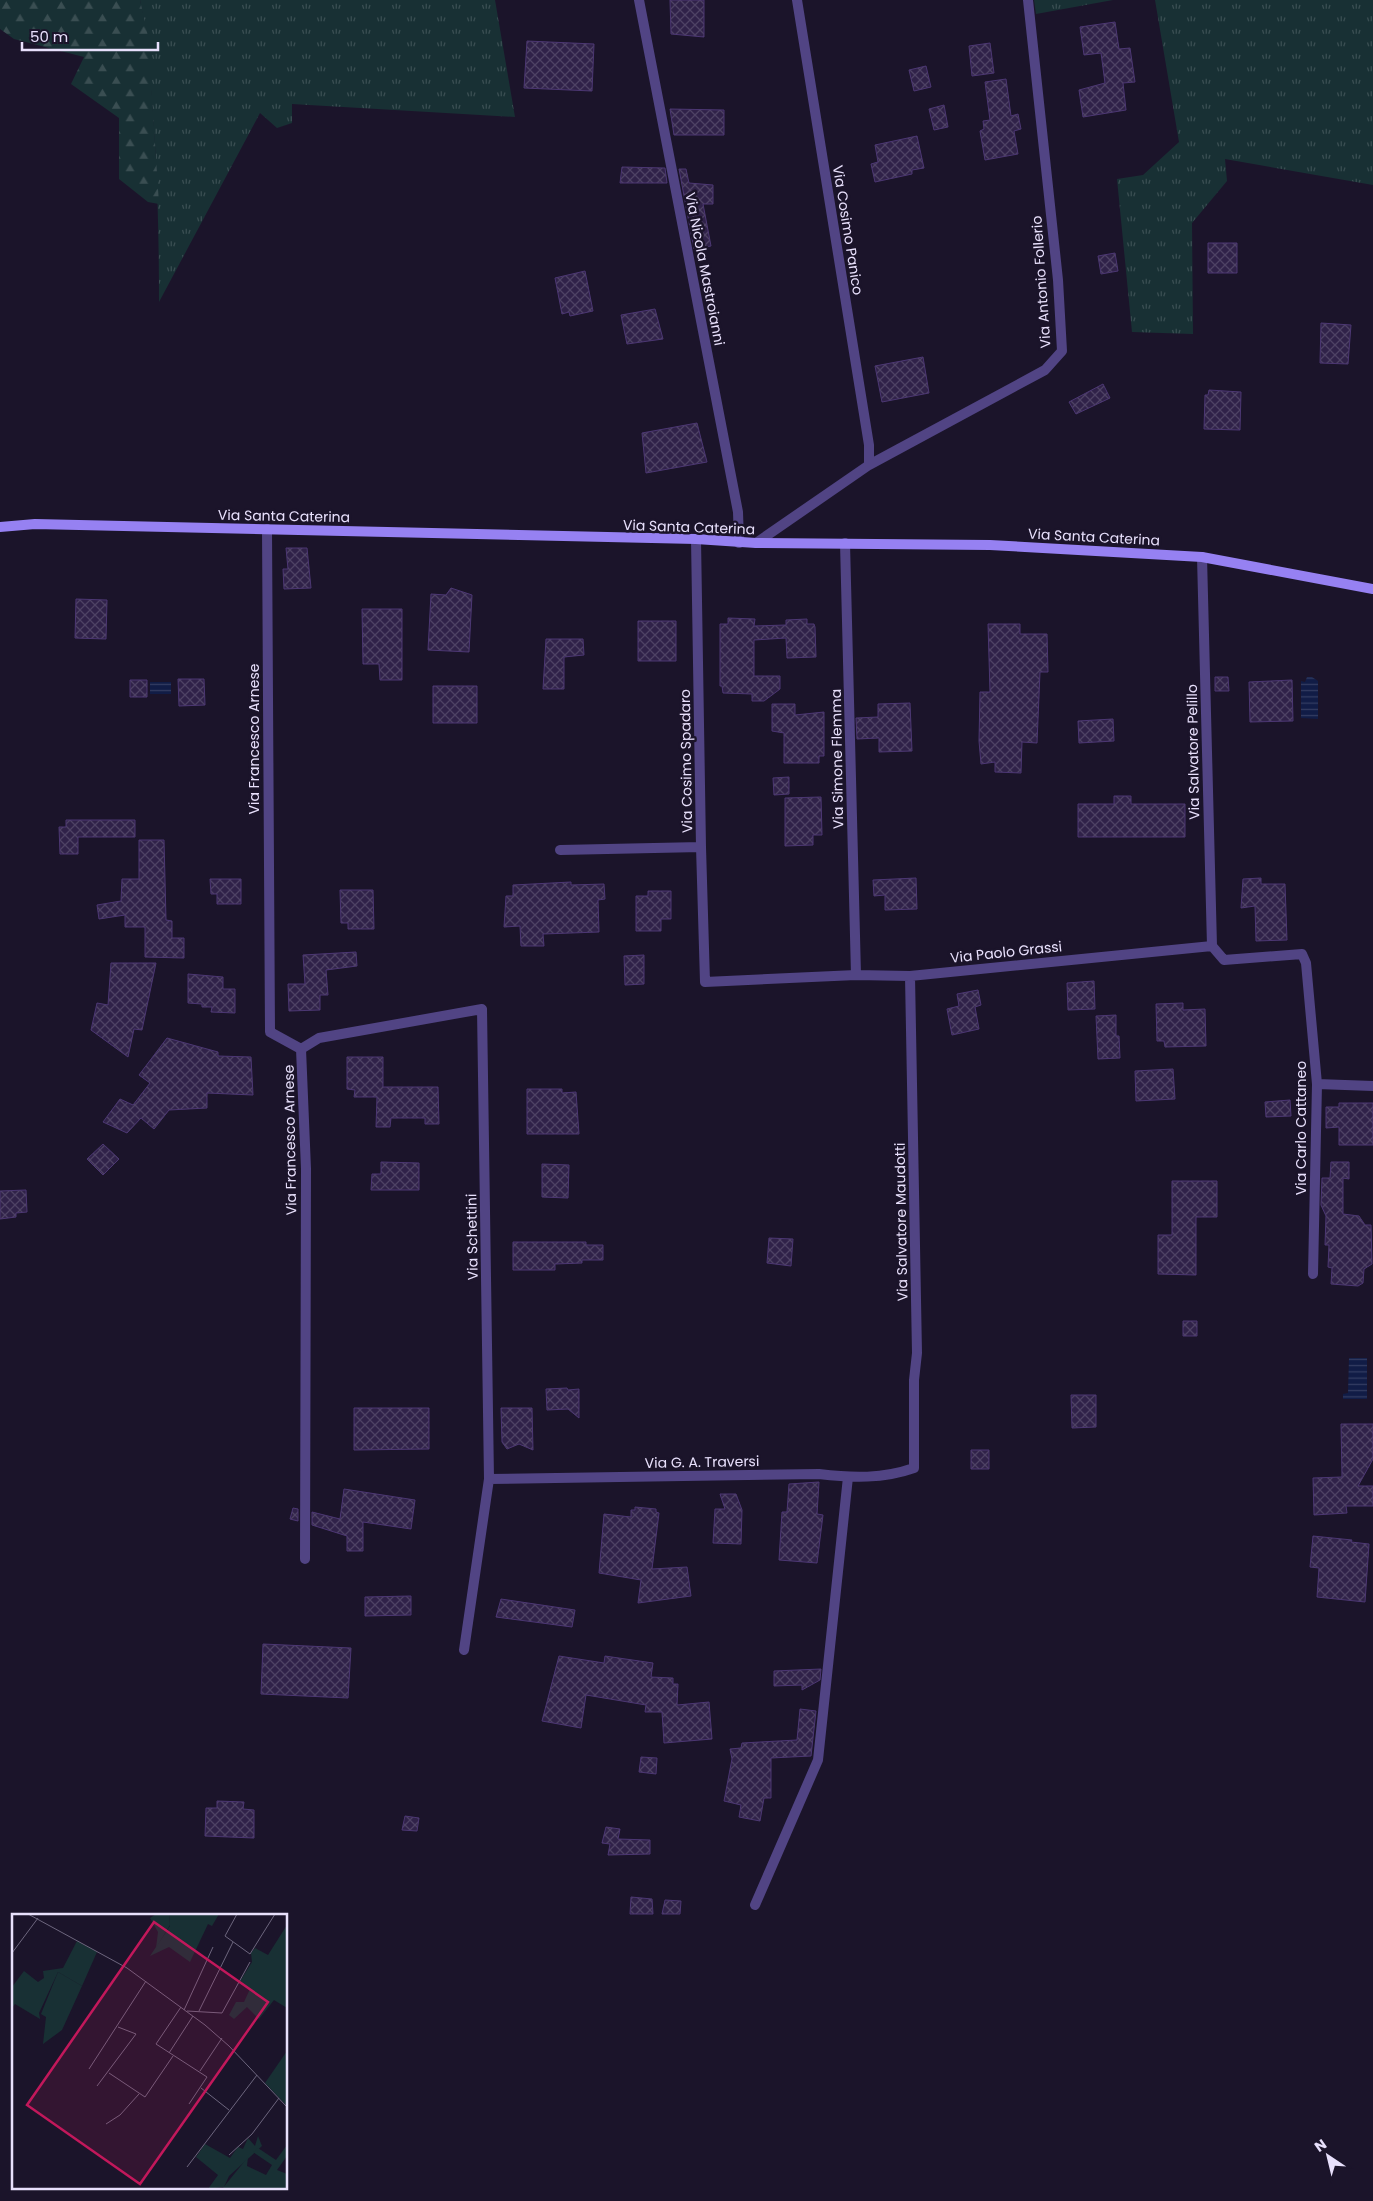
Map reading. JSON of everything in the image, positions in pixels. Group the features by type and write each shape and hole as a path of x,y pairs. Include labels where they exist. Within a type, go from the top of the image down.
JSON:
{"street":[{"name":"Via Nicola Mastroianni","path":"639,0 738,512 740,543"},
{"name":"Via Cosimo Panico","path":"797,0 869,445 869,465"},
{"name":"Via Antonio Follerio","path":"756,544 869,465 1045,370 1062,352 1058,280 1028,0"},
{"name":"Via Santa Caterina","path":"0,527 34,524 696,540 756,544 845,542 990,545 1202,557 1373,589"},
{"name":"Via Francesco Arnese","path":"267,529 270,1032 302,1049 306,1169 305,1560"},
{"name":"Via Cosimo Spadaro","path":"696,540 700,847 705,982"},
{"name":"Via Simone Flemma","path":"845,542 856,975"},
{"name":"Via Salvatore Pelillo","path":"1202,557 1212,946"},
{"path":"560,850 700,847"},
{"name":"Via Paolo Grassi","path":"705,982 856,975 910,976 1212,946"},
{"name":"Via Carlo Cattaneo","path":"1212,946 1224,960 1302,954 1306,963 1318,1084 1313,1274"},
{"name":"Via Salvatore Maudotti","path":"910,976 917,1353 914,1380 914,1468"},
{"name":"Via Schettini","path":"302,1049 319,1038 482,1009 489,1479 464,1650"},
{"path":"1318,1084 1373,1086"},
{"name":"Via G. A. Traversi","path":"489,1479 819,1474 848,1477 894,1475 914,1468"},
{"path":"755,1905 818,1760 848,1477"}],"green space":[{"path":"0,0 140,0 148,36 159,204 148,202 119,179 119,118 71,84 84,57 14,39 0,29"},
{"path":"140,0 495,0 515,117 292,104 292,123 277,128 260,113 159,302 155,145 148,54"},
{"path":"1034,0 1113,0 1036,14"},
{"path":"1155,0 1373,0 1373,185 1225,159 1227,181 1192,223 1193,334 1132,332 1117,179 1143,175 1179,142"}],"water":[{"path":"1307,677 1312,677 1318,681 1318,719 1301,718 1301,681 1305,682"},
{"path":"150,682 171,682 171,694 150,694"},
{"path":"1349,1358 1367,1358 1367,1399 1343,1399 1343,1394 1348,1393"}],"building":[{"path":"670,0 704,0 704,37 671,34"},
{"path":"1115,22 1119,49 1130,48 1135,82 1123,83 1126,110 1083,117 1079,90 1105,83 1101,53 1084,55 1080,27"},
{"path":"527,41 594,44 592,91 524,88"},
{"path":"990,43 994,73 972,76 969,46"},
{"path":"926,66 931,87 914,91 909,70"},
{"path":"1006,79 1011,116 1018,114 1021,129 1014,131 1018,154 985,160 980,131 984,129 983,121 990,120 985,82"},
{"path":"944,105 948,127 934,130 929,109"},
{"path":"670,109 724,110 724,135 674,135"},
{"path":"917,136 924,168 912,170 912,174 875,182 871,164 878,162 875,145"},
{"path":"622,167 665,168 667,183 620,183"},
{"path":"679,169 686,169 689,183 713,185 713,204 703,204 711,246 694,249"},
{"path":"1208,243 1237,243 1237,273 1208,273"},
{"path":"1115,253 1118,271 1101,274 1098,256"},
{"path":"585,271 593,311 570,316 569,312 562,314 555,278"},
{"path":"655,309 663,339 627,344 621,315"},
{"path":"1321,323 1351,325 1348,364 1320,363"},
{"path":"923,357 929,393 882,402 875,366"},
{"path":"1103,384 1110,398 1076,414 1069,402"},
{"path":"1209,390 1241,392 1240,430 1204,429 1205,395 1208,395"},
{"path":"697,423 707,462 646,473 642,433"},
{"path":"286,548 307,548 311,588 284,589 283,569 288,569"},
{"path":"451,588 472,595 469,652 428,650 431,594 446,595"},
{"path":"76,599 107,600 106,639 75,638"},
{"path":"362,609 402,609 402,680 380,680 379,664 363,664"},
{"path":"728,618 755,619 754,626 786,625 786,620 807,619 807,624 814,624 815,627 816,657 787,658 786,638 754,640 754,676 780,676 780,689 764,701 752,701 752,694 723,693 722,686 720,686 720,624 728,624"},
{"path":"638,621 676,621 676,661 638,661"},
{"path":"988,624 1020,624 1020,634 1047,634 1048,672 1040,672 1037,743 1022,742 1021,773 995,772 995,762 981,764 979,741 980,692 990,692"},
{"path":"546,639 583,639 584,655 564,657 564,689 543,689"},
{"path":"1215,677 1228,677 1229,691 1215,691"},
{"path":"178,679 204,679 205,705 179,706"},
{"path":"130,680 147,680 147,697 130,697"},
{"path":"1292,680 1293,721 1250,722 1249,682"},
{"path":"433,686 477,686 477,723 433,723"},
{"path":"910,703 912,751 879,752 879,738 857,739 856,718 878,717 878,704"},
{"path":"772,704 795,704 795,715 824,712 824,756 819,756 819,763 784,763 784,733 772,731"},
{"path":"1113,719 1114,741 1079,743 1078,721"},
{"path":"789,777 789,794 774,795 773,778"},
{"path":"1114,796 1131,796 1131,804 1185,804 1185,837 1078,837 1078,804 1114,804"},
{"path":"821,797 822,835 813,835 813,845 785,846 785,798"},
{"path":"66,820 135,820 135,837 78,837 78,854 60,854 59,827 66,827"},
{"path":"139,840 164,840 166,920 172,921 172,938 184,938 184,958 145,957 145,927 125,927 125,915 99,919 97,905 121,901 122,879 139,879"},
{"path":"916,878 917,909 885,910 885,895 874,896 873,880"},
{"path":"1261,878 1261,884 1285,884 1287,940 1256,941 1255,906 1241,908 1243,879"},
{"path":"210,879 241,879 241,904 217,904 217,894 211,894"},
{"path":"571,882 571,885 604,884 605,899 598,900 599,932 543,934 544,946 521,946 520,926 504,927 506,896 513,896 513,885"},
{"path":"340,890 373,890 374,929 348,929 348,923 341,923"},
{"path":"648,891 671,891 671,919 661,919 661,931 636,931 636,896 648,896"},
{"path":"356,952 357,966 326,970 328,995 320,995 320,1010 289,1011 288,984 305,984 303,955"},
{"path":"644,955 644,984 625,985 624,956"},
{"path":"111,963 156,963 142,1030 134,1029 128,1057 91,1030 97,1003 108,1005"},
{"path":"188,974 223,977 223,989 235,989 235,1013 211,1012 212,1007 202,1007 202,1004 188,1003"},
{"path":"1094,981 1095,1009 1068,1010 1067,983"},
{"path":"978,990 981,1005 975,1007 979,1029 952,1035 947,1009 959,1006 957,994"},
{"path":"1183,1003 1183,1010 1205,1009 1206,1046 1165,1047 1164,1041 1157,1041 1156,1004"},
{"path":"1116,1015 1116,1036 1119,1036 1120,1058 1098,1059 1096,1016"},
{"path":"167,1038 218,1052 218,1056 251,1057 253,1095 207,1093 207,1108 169,1110 154,1129 141,1118 127,1133 103,1122 120,1099 133,1105 150,1083 139,1075"},
{"path":"347,1057 383,1057 383,1087 438,1087 439,1124 425,1124 425,1118 391,1118 390,1127 376,1127 377,1097 354,1097 355,1090 347,1089"},
{"path":"1173,1069 1175,1099 1136,1101 1135,1071"},
{"path":"527,1089 562,1089 562,1093 576,1092 579,1134 527,1134"},
{"path":"1290,1100 1291,1116 1266,1117 1265,1102"},
{"path":"1339,1103 1373,1103 1373,1145 1339,1145 1339,1127 1326,1128 1326,1107 1339,1107"},
{"path":"103,1144 119,1159 103,1175 87,1159"},
{"path":"381,1162 419,1163 419,1190 371,1190 372,1174 381,1174"},
{"path":"1331,1162 1349,1162 1349,1179 1343,1178 1343,1214 1359,1216 1365,1225 1371,1225 1372,1264 1364,1269 1363,1283 1358,1286 1331,1284 1332,1268 1328,1267 1329,1245 1325,1245 1326,1216 1321,1205 1322,1178 1330,1178"},
{"path":"542,1164 569,1165 568,1198 542,1197"},
{"path":"1172,1181 1217,1181 1217,1217 1196,1217 1196,1275 1158,1274 1158,1235 1172,1235"},
{"path":"26,1190 27,1212 16,1213 16,1217 0,1219 0,1191"},
{"path":"769,1238 793,1239 791,1266 767,1263"},
{"path":"513,1242 586,1242 586,1245 603,1245 603,1260 582,1260 582,1263 555,1264 555,1270 513,1270"},
{"path":"1183,1321 1197,1321 1197,1336 1183,1336"},
{"path":"567,1388 568,1390 579,1389 579,1418 568,1409 547,1410 546,1389"},
{"path":"1071,1395 1096,1395 1096,1427 1072,1428"},
{"path":"354,1408 429,1408 429,1449 354,1450"},
{"path":"501,1408 532,1408 533,1450 519,1444 507,1449 502,1442"},
{"path":"1341,1424 1373,1424 1373,1459 1358,1486 1373,1486 1373,1506 1346,1506 1347,1513 1314,1515 1313,1478 1342,1477"},
{"path":"971,1450 989,1450 989,1469 971,1469"},
{"path":"819,1482 817,1514 823,1515 817,1563 779,1560 782,1512 787,1512 789,1484"},
{"path":"344,1489 415,1500 411,1529 363,1522 363,1551 347,1551 347,1536 312,1525 312,1512 340,1519"},
{"path":"720,1494 736,1494 742,1510 741,1544 713,1543 715,1509 725,1509"},
{"path":"635,1507 656,1509 656,1512 659,1513 652,1569 687,1567 691,1596 638,1603 641,1580 599,1573 604,1514 631,1517 631,1510 635,1510"},
{"path":"293,1508 298,1509 298,1521 290,1519"},
{"path":"1313,1536 1352,1540 1351,1542 1369,1544 1365,1602 1317,1597 1319,1568 1310,1567"},
{"path":"411,1596 411,1615 365,1616 365,1597"},
{"path":"501,1599 575,1610 572,1627 496,1617"},
{"path":"263,1644 351,1648 348,1698 261,1694"},
{"path":"559,1656 604,1663 605,1656 653,1663 651,1677 673,1678 673,1684 678,1684 677,1705 709,1702 712,1739 664,1743 662,1712 645,1712 646,1705 586,1695 581,1728 542,1721"},
{"path":"821,1669 820,1680 802,1690 802,1685 774,1686 774,1671"},
{"path":"800,1709 816,1711 811,1756 771,1758 771,1798 764,1798 760,1821 739,1817 741,1805 724,1801 732,1759 730,1749 741,1748 742,1743 797,1740"},
{"path":"641,1757 657,1758 656,1774 639,1772"},
{"path":"217,1801 244,1802 243,1809 254,1810 254,1838 205,1836 206,1808 217,1808"},
{"path":"405,1816 419,1818 417,1831 402,1830"},
{"path":"606,1827 620,1829 618,1839 650,1840 650,1854 608,1855 610,1844 602,1843"},
{"path":"631,1897 652,1899 653,1914 630,1914"},
{"path":"665,1900 681,1901 680,1914 662,1914"}]}
